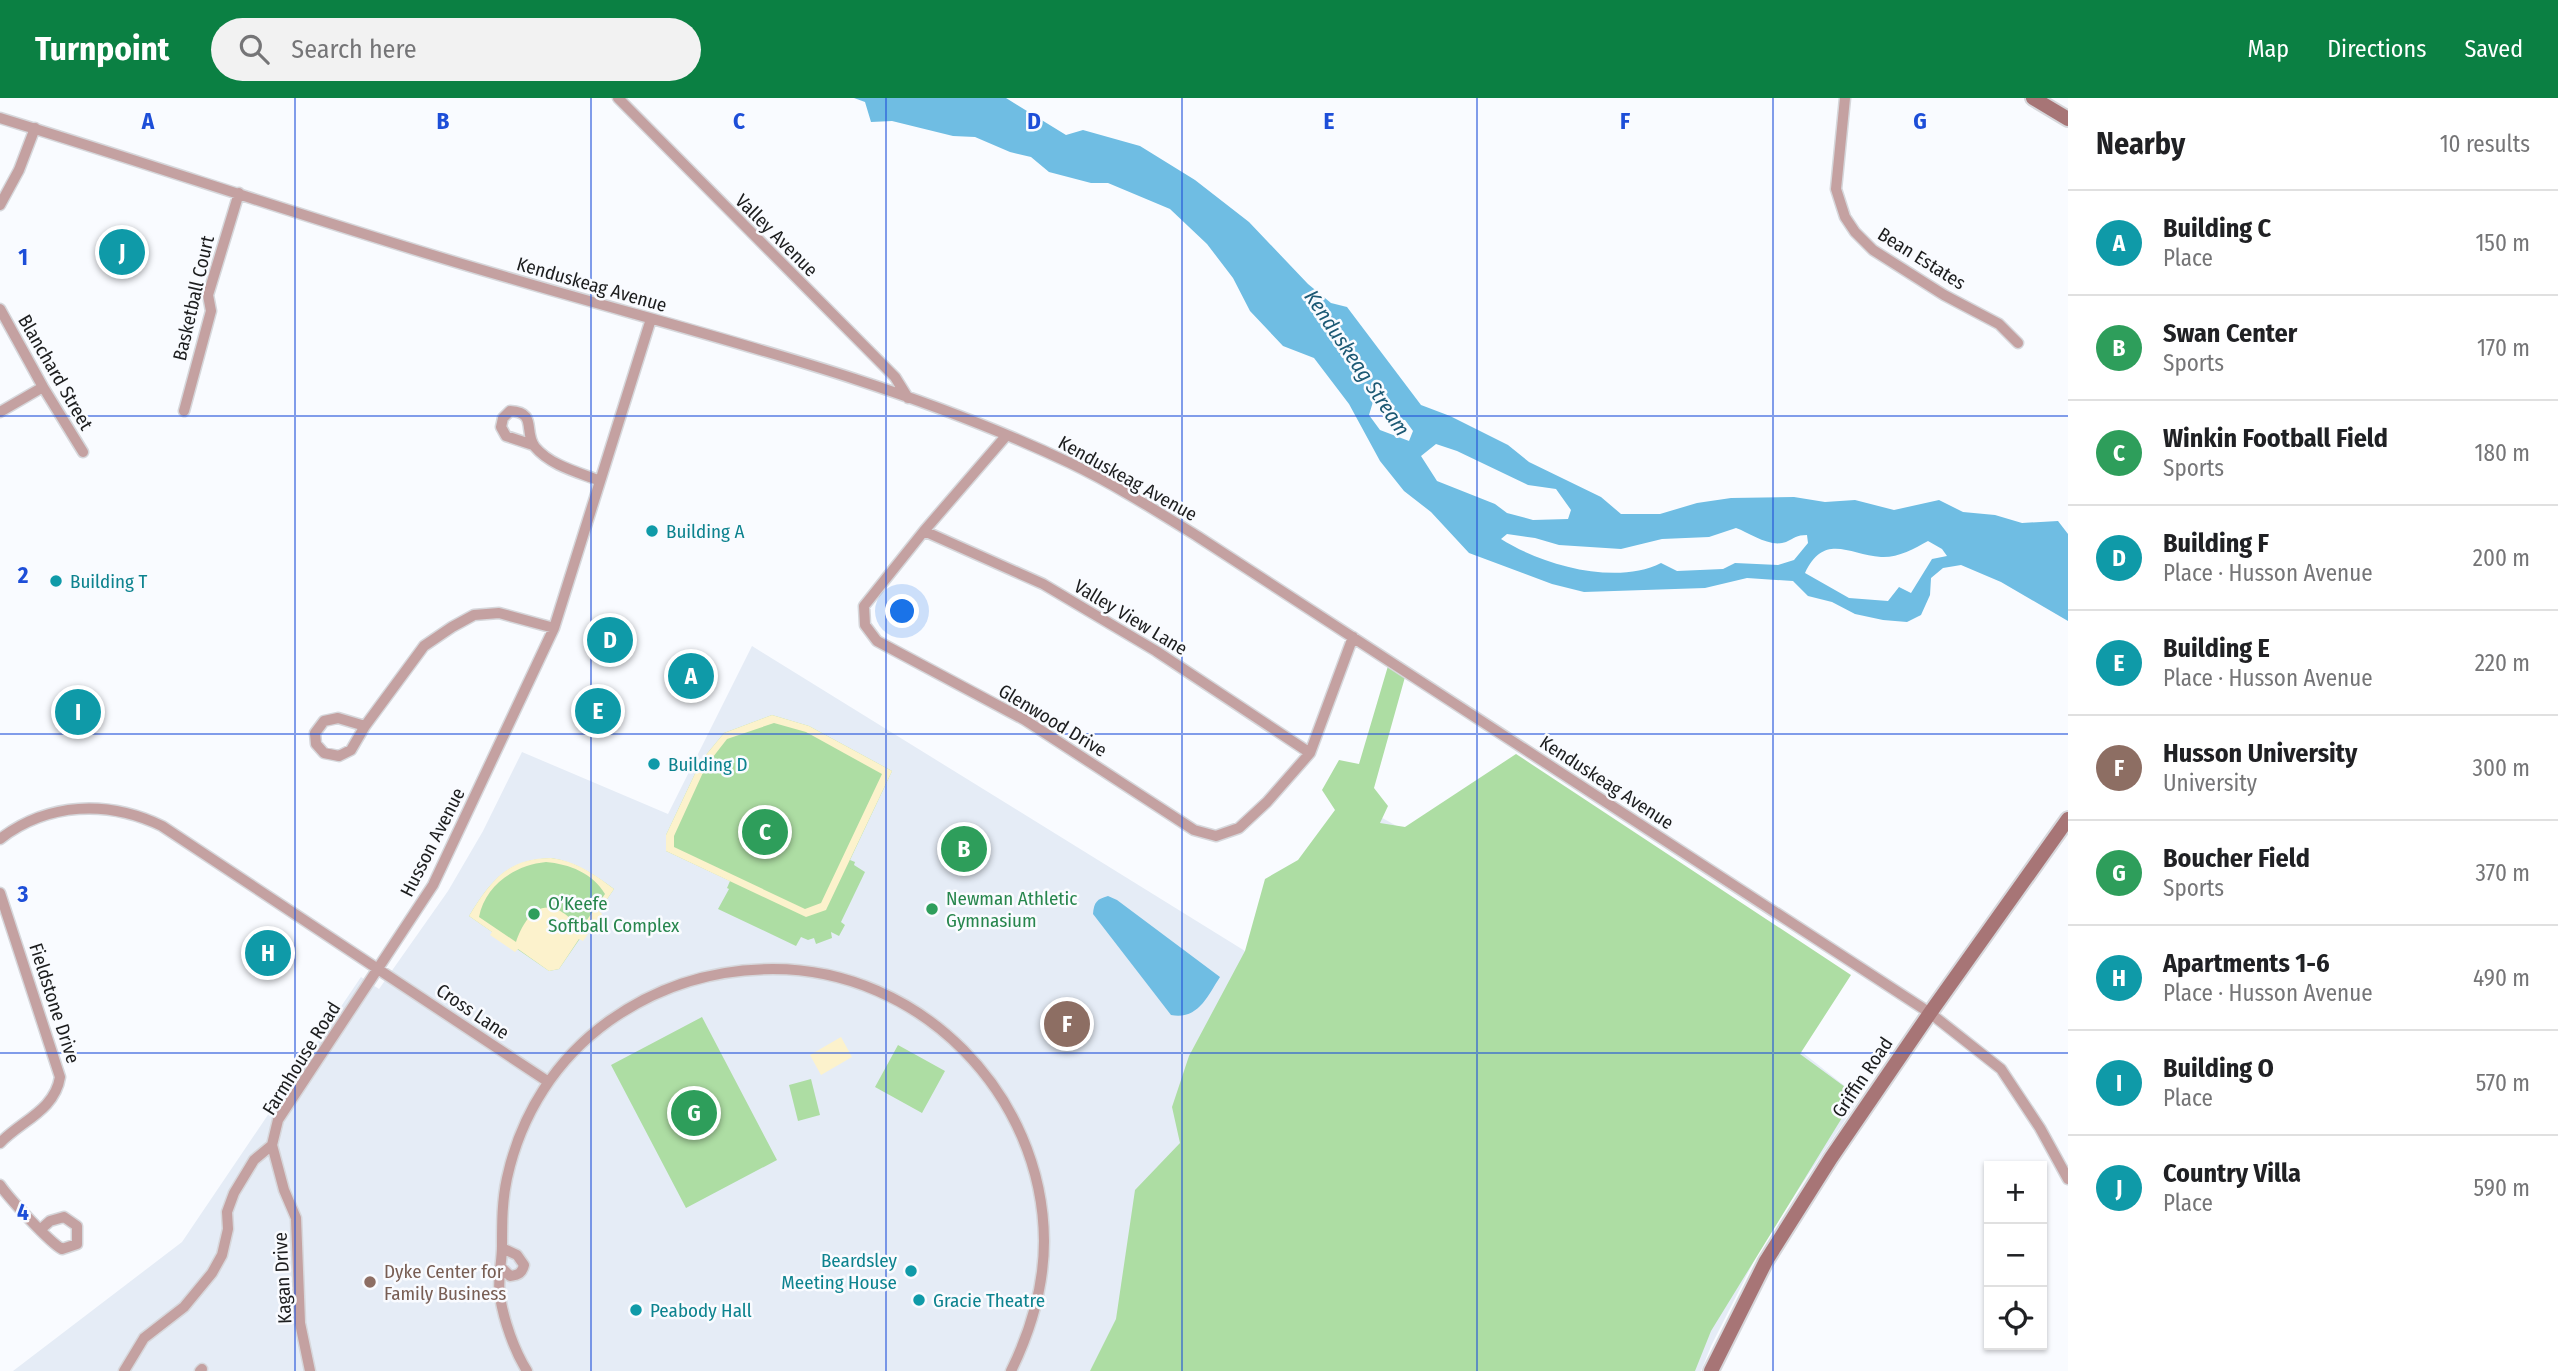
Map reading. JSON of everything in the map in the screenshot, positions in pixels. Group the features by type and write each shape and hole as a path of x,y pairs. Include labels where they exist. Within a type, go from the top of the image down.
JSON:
{"main road":[{"path":"2033,98 2068,119"},
{"name":"Griffin Road","path":"1711,1371 1766,1261 1831,1158 1930,1013 2068,820"}],"street":[{"name":"Valley Avenue","path":"618,98 895,377 908,398"},
{"name":"Bean Estates","path":"1845,98 1836,189 1844,216 1854,232 1874,250 1944,295 1999,324 2018,343"},
{"name":"Kenduskeag Avenue","path":"0,118 494,274 740,344 908,398 1071,464 1132,496 1353,637 1930,1013 2001,1069 2040,1128 2068,1179"},
{"path":"0,205 19,170 35,128"},
{"name":"Basketball Court","path":"184,411 211,312 208,295 239,193"},
{"name":"Blanchard Street","path":"0,309 83,452"},
{"name":"Husson Avenue","path":"379,970 433,886 554,628 598,480 651,319"},
{"path":"0,412 43,387"},
{"name":"Glenwood Drive","path":"1006,436 864,606 864,625 877,641 1025,720 1194,830 1216,836 1239,828 1267,802 1310,753 1353,637"},
{"path":"533,445 548,458 598,480"},
{"name":"Valley View Lane","path":"924,531 1043,584 1156,651 1310,753"},
{"path":"365,726 338,718 324,721 315,733 316,744 324,754 339,756 351,750 365,726 424,646 474,615 499,613 554,628"},
{"path":"0,839 23,824 61,810 100,808 148,820 162,826 379,970"},
{"name":"Fieldstone Drive","path":"0,893 60,1077 51,1101 0,1143"},
{"name":"Cross Lane","path":"379,970 547,1081"},
{"name":"Farmhouse Road","path":"124,1371 144,1338 184,1307 212,1273 222,1255 228,1229 227,1212 234,1194 254,1160 272,1145 278,1120 379,970"},
{"path":"527,1371 506,1322 500,1297 502,1206 510,1164 532,1108 547,1081 565,1059 594,1032 626,1009 660,991 697,978 746,970 795,970 843,978 888,995 910,1007 950,1036 973,1059 994,1084 1011,1112 1025,1141 1035,1172 1044,1241 1042,1275 1035,1310 1011,1371"},
{"name":"Kagan Drive","path":"272,1145 284,1190 296,1218 300,1323 310,1371"},
{"path":"0,1185 41,1229"},
{"path":"500,1268 510,1276 518,1275 524,1265 517,1255 502,1248"}],"shaded area":[{"path":"752,646 1245,951 1357,804 1793,1045 1860,1098 1757,1255 1701,1371 13,1371 182,1242 361,977 379,989 448,891 483,831 522,752 668,814"}],"green space":[{"path":"1388,666 1405,677 1374,788 1388,806 1380,823 1405,827 1516,754 1851,975 1800,1054 1856,1095 1711,1331 1695,1371 1090,1371 1116,1319 1135,1190 1180,1143 1172,1107 1189,1056 1245,951 1265,879 1298,860 1335,810 1322,790 1339,760 1359,764"},
{"path":"772,715 809,726 892,771 850,860 865,872 841,922 845,925 839,936 831,932 832,938 816,944 814,938 808,940 801,937 796,946 718,909 729,889 727,888 730,881 666,851 666,835 701,761 724,733"},
{"name":"O’Keefe Softball Complex","path":"551,858 584,869 614,889 559,969 549,971 469,916 485,892 501,875 522,863"},
{"path":"702,1017 777,1160 686,1208 611,1065"},
{"path":"898,1045 945,1071 922,1113 875,1087"},
{"path":"811,1079 820,1115 798,1121 789,1085"}],"sand":[{"path":"772,715 809,726 892,771 826,910 806,917 666,851 666,835 701,761 724,733","holes":["774,723 806,732 882,774 821,903 805,909 674,847 674,836 706,766 727,739"]},
{"path":"551,858 577,865 614,889 599,911 602,914 583,941 579,939 559,969 549,971 518,949 515,952 490,935 492,932 469,916 501,874 511,867 536,859","holes":["546,862 572,867 587,875 605,894 580,930 565,914 547,907 533,913 516,942 479,917 488,895 503,879 523,867"]},
{"path":"841,1037 852,1057 821,1075 810,1055"}],"water":[{"name":"Kenduskeag Stream","path":"854,98 1006,98 1066,135 1083,130 1140,146 1195,180 1249,222 1308,284 1331,303 1347,307 1421,405 1450,416 1508,445 1529,462 1601,497 1621,514 1660,514 1697,503 1731,498 1794,497 1825,502 1855,500 1894,510 1939,500 1963,512 1995,515 2022,523 2058,521 2068,534 2068,621 2001,582 1961,565 1943,568 1931,578 1930,595 1921,615 1907,622 1855,614 1832,602 1808,596 1793,581 1747,578 1705,588 1584,592 1552,584 1469,553 1431,512 1404,491 1380,461 1349,404 1314,358 1283,346 1250,311 1233,278 1207,244 1170,209 1108,183 1091,183 1049,172 1031,157 1010,152 975,137 953,136 892,121 871,122 865,102","holes":["1376,392 1395,406 1391,413 1395,419 1405,420 1413,431 1409,441 1380,430 1369,415","1436,444 1457,451 1528,485 1556,489 1571,510 1568,519 1533,520 1507,513 1495,504 1437,481 1421,456","1736,528 1773,543 1807,535 1808,543 1794,560 1778,565 1735,563 1723,569 1677,571 1661,563 1643,570 1623,573 1558,564 1501,539 1507,534 1559,545 1621,549 1662,539 1709,537","1928,541 1942,549 1947,556 1932,559 1911,593 1899,587 1888,601 1849,598 1805,573 1812,560 1829,549 1881,557 1905,552"]},
{"path":"1108,896 1220,977 1206,999 1195,1010 1180,1016 1171,1015 1093,914 1097,902"}],"place":[{"name":"Country Villa","path":"122,252"},
{"name":"Building A","path":"652,531"},
{"name":"Building T","path":"56,581"},
{"name":"Building F","path":"610,640"},
{"name":"Building C","path":"691,676"},
{"name":"Building E","path":"598,711"},
{"name":"Building O","path":"78,712"},
{"name":"Building D","path":"654,764"},
{"name":"Winkin Football Field","path":"765,832"},
{"name":"Swan Center","path":"964,849"},
{"name":"Newman Athletic Gymnasium","path":"932,909"},
{"name":"O’Keefe Softball Complex","path":"534,914"},
{"name":"Apartments 1-6","path":"268,953"},
{"name":"Husson University","path":"1067,1024"},
{"name":"Boucher Field","path":"694,1113"},
{"name":"Beardsley Meeting House","path":"911,1271"},
{"name":"Dyke Center for Family Business","path":"370,1282"},
{"name":"Gracie Theatre","path":"919,1300"},
{"name":"Peabody Hall","path":"636,1310"}]}
